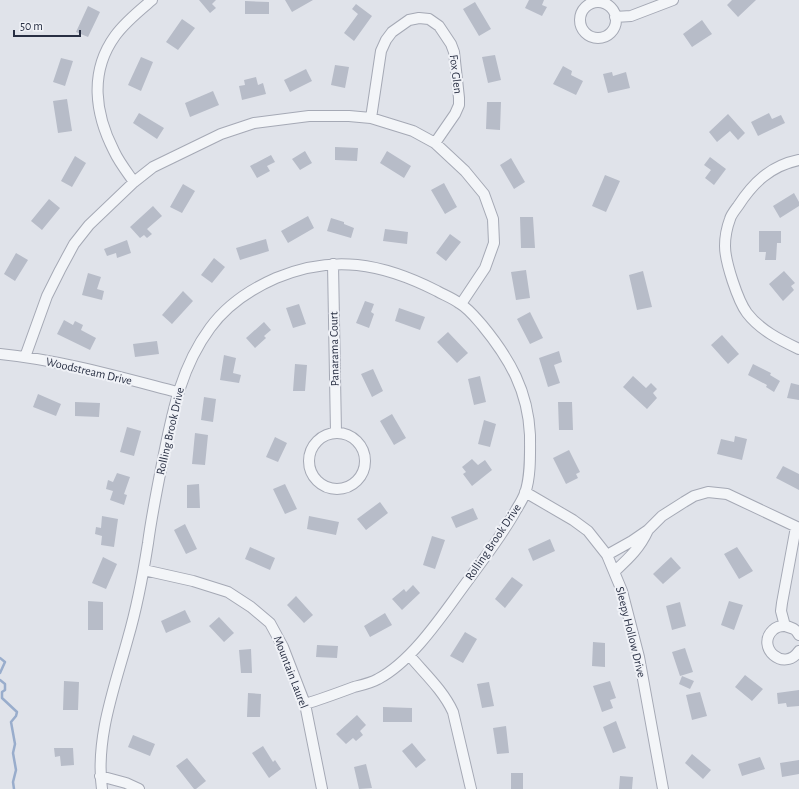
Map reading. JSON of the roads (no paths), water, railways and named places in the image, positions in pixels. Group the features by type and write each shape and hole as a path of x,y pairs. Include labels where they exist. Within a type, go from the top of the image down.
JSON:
{"street":[{"path":"134,182 114,152 103,127 97,100 98,80 100,65 115,36 125,24 152,0"},
{"path":"615,17 630,16 673,0"},
{"name":"Fox Glen","path":"371,118 381,51 386,40 392,32 409,20 419,18 429,19 439,26 451,44 454,52 459,98 459,106 455,114 436,143"},
{"path":"25,357 47,296 74,244 89,225 134,182 153,167 220,134 254,123 309,116 349,116 371,118 414,131 436,143 465,171 484,194 493,218 494,243 485,268 462,304"},
{"path":"799,160 790,162 766,173 747,192 730,218 725,247 732,282 746,312 761,327 782,342 799,350"},
{"name":"Rolling Brook Drive","path":"102,789 100,776 102,741 115,680 128,638 144,570 153,509 178,392 197,346 212,325 233,304 257,286 310,266 334,264 370,266 397,273 420,282 462,304 496,342 518,380 526,404 529,420 531,458 526,492 492,548 409,655 392,670 377,680 305,704"},
{"name":"Panarama Court","path":"334,264 336,433"},
{"name":"Woodstream Drive","path":"0,354 25,357 93,370 178,392"},
{"path":"336,433 347,435 356,441 362,449 365,460 363,471 358,480 349,486 338,489 328,487 318,482 312,473 309,462 311,452 316,442 325,436 336,433"},
{"name":"Sleepy Hollow Drive","path":"526,492 573,520 588,531 607,555 622,591 639,657 663,789"},
{"path":"607,555 632,541 648,530 662,516 694,496 708,492 727,494 797,528 782,603 785,626"},
{"path":"614,572 642,543 648,530"},
{"name":"Mountain Laurel","path":"144,570 193,581 228,592 251,607 270,623 283,647 305,704 322,789"},
{"path":"799,635 794,629 785,626 775,628 769,635 767,645 769,650 776,658 786,660 795,656 799,650"},
{"path":"409,655 450,704 471,789"},
{"path":"100,776 126,783 139,789"}],"waterway":[{"path":"0,658 5,662 0,673"},
{"path":"0,680 5,684 5,690 2,692 2,698 17,712 16,716 11,722 15,744 13,753 16,770 13,782 14,789"}]}
